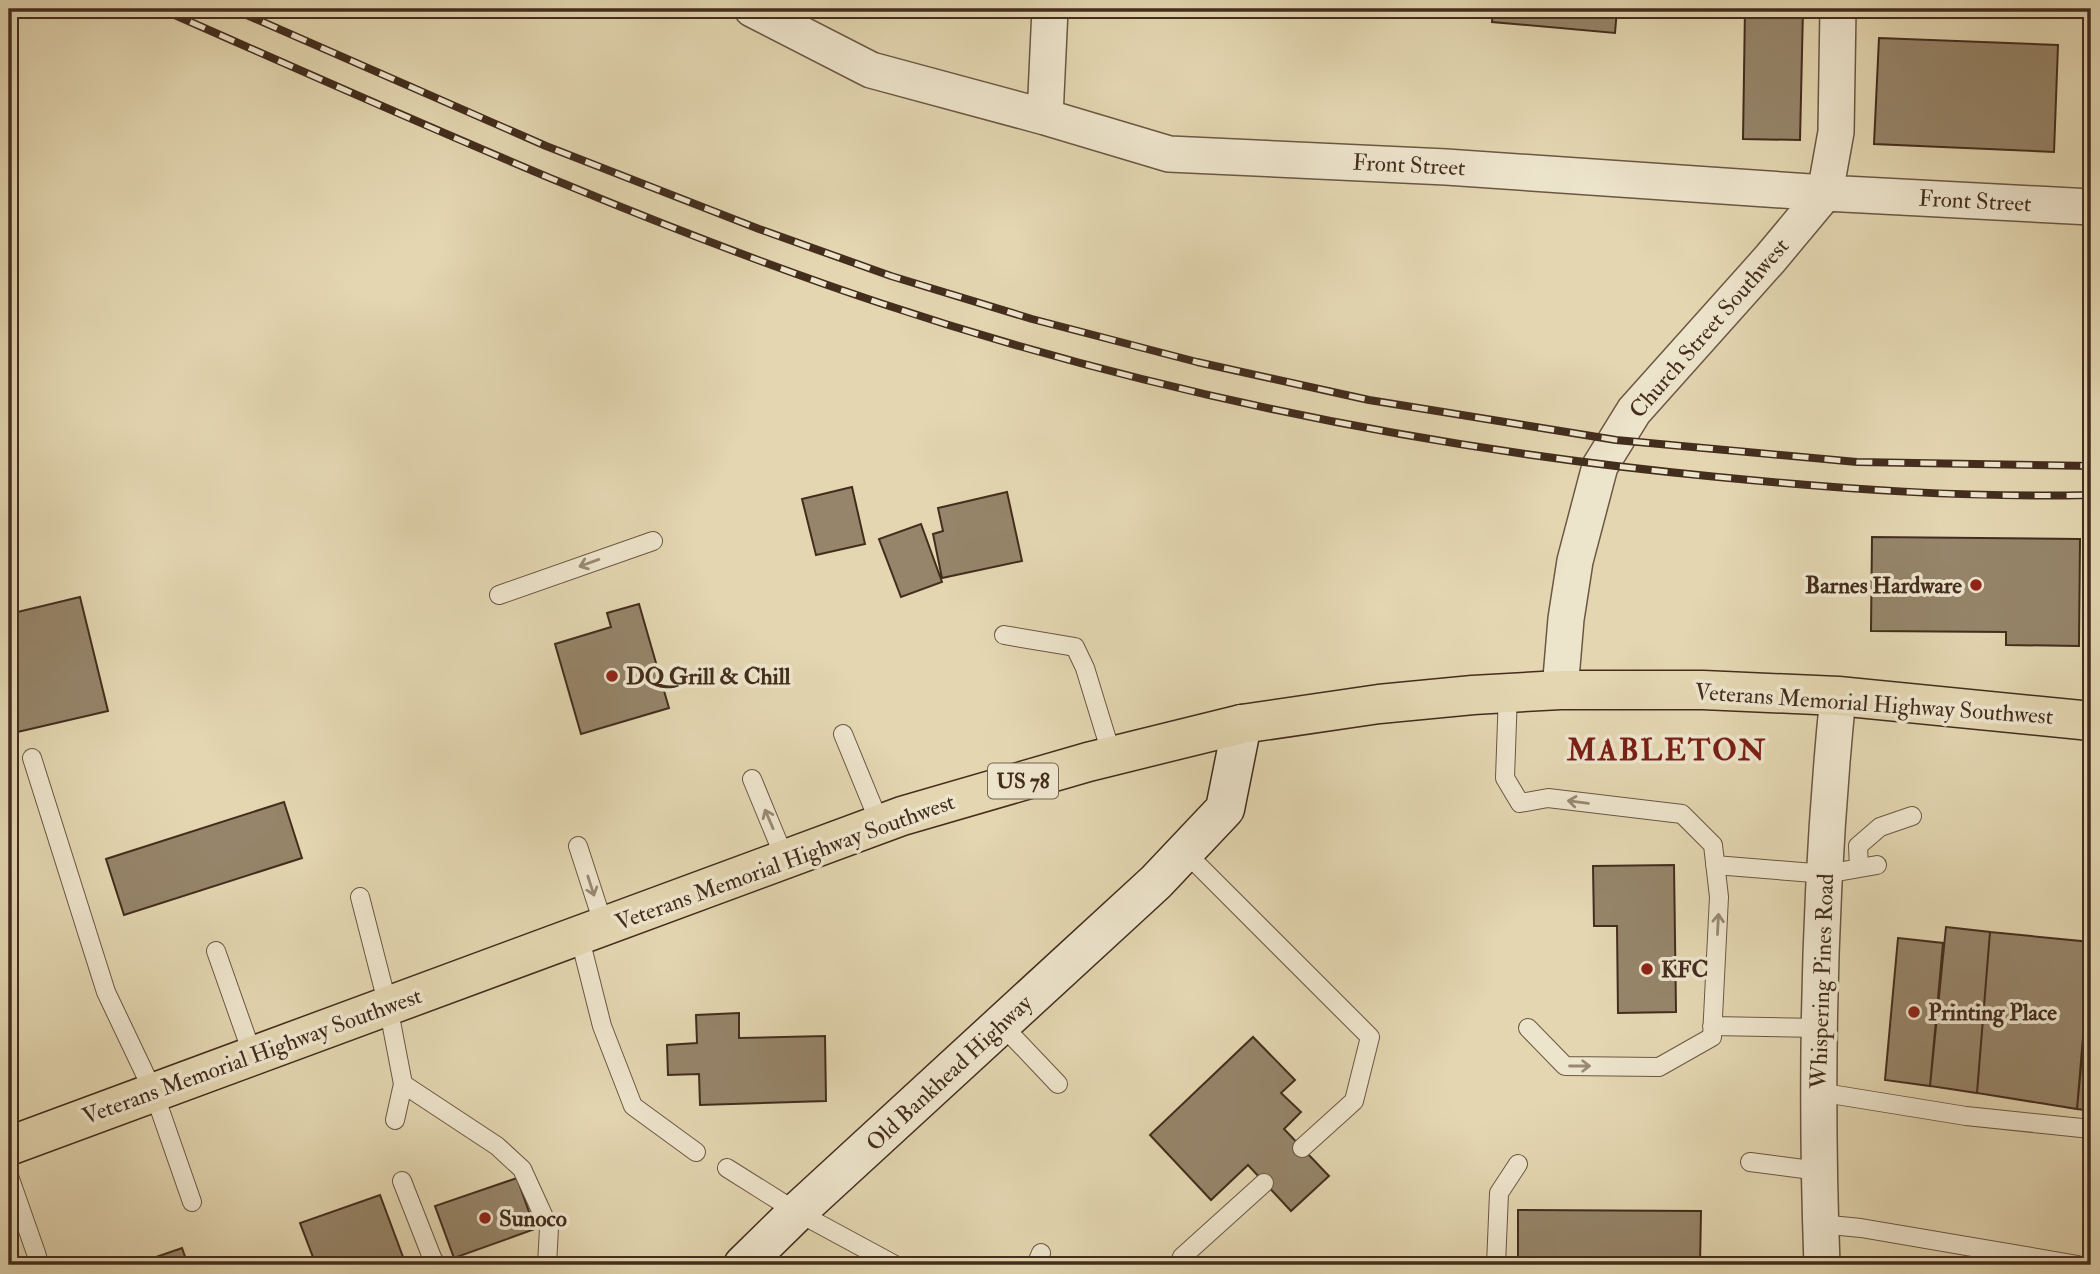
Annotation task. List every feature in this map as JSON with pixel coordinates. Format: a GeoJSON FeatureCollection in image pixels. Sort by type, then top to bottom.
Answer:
{"type":"FeatureCollection","features":[{"type":"Feature","properties":{"kind":"main road","name":"Veterans Memorial Highway Southwest"},"geometry":{"type":"LineString","coordinates":[[9,1146],[880,824],[1112,756],[1242,724],[1380,704],[1508,693],[1703,690],[1838,696],[2091,721]]}},
{"type":"Feature","properties":{"kind":"street","name":"Front Street"},"geometry":{"type":"LineString","coordinates":[[752,9],[871,70],[1169,154],[1446,167],[1825,193],[2091,207]]}},
{"type":"Feature","properties":{"kind":"street"},"geometry":{"type":"LineString","coordinates":[[1045,117],[1050,9]]}},
{"type":"Feature","properties":{"kind":"street","name":"Church Street Southwest"},"geometry":{"type":"LineString","coordinates":[[1560,691],[1566,619],[1575,561],[1600,466],[1634,411],[1770,259],[1825,193],[1836,132],[1838,9]]}},
{"type":"Feature","properties":{"kind":"street","name":"Whispering Pines Road"},"geometry":{"type":"LineString","coordinates":[[1822,1265],[1819,1028],[1830,778],[1838,696]]}},
{"type":"Feature","properties":{"kind":"street","name":"Old Bankhead Highway"},"geometry":{"type":"LineString","coordinates":[[743,1265],[797,1212],[1156,882],[1185,852],[1225,808],[1242,724]]}},
{"type":"Feature","properties":{"kind":"lane"},"geometry":{"type":"LineString","coordinates":[[499,595],[653,541]]}},
{"type":"Feature","properties":{"kind":"lane"},"geometry":{"type":"LineString","coordinates":[[1004,635],[1075,648],[1085,668],[1112,756]]}},
{"type":"Feature","properties":{"kind":"lane"},"geometry":{"type":"LineString","coordinates":[[1508,693],[1505,778],[1520,803],[1548,798],[1682,814],[1713,845],[1719,897],[1712,1037],[1659,1067],[1565,1066],[1528,1028]]}},
{"type":"Feature","properties":{"kind":"lane"},"geometry":{"type":"LineString","coordinates":[[843,734],[880,824]]}},
{"type":"Feature","properties":{"kind":"lane"},"geometry":{"type":"LineString","coordinates":[[32,758],[106,992],[154,1093],[192,1202]]}},
{"type":"Feature","properties":{"kind":"lane"},"geometry":{"type":"LineString","coordinates":[[752,779],[785,859]]}},
{"type":"Feature","properties":{"kind":"lane"},"geometry":{"type":"LineString","coordinates":[[1715,865],[1826,874],[1868,866],[1858,846],[1880,827],[1912,816]]}},
{"type":"Feature","properties":{"kind":"lane"},"geometry":{"type":"LineString","coordinates":[[578,846],[592,930],[602,1026],[633,1106],[696,1152]]}},
{"type":"Feature","properties":{"kind":"lane"},"geometry":{"type":"LineString","coordinates":[[1185,852],[1370,1037],[1354,1101],[1302,1148]]}},
{"type":"Feature","properties":{"kind":"lane"},"geometry":{"type":"LineString","coordinates":[[360,897],[388,1006],[403,1084],[395,1120]]}},
{"type":"Feature","properties":{"kind":"lane"},"geometry":{"type":"LineString","coordinates":[[216,951],[253,1056]]}},
{"type":"Feature","properties":{"kind":"lane"},"geometry":{"type":"LineString","coordinates":[[1001,1024],[1058,1084]]}},
{"type":"Feature","properties":{"kind":"lane"},"geometry":{"type":"LineString","coordinates":[[1712,1026],[1819,1028]]}},
{"type":"Feature","properties":{"kind":"lane"},"geometry":{"type":"LineString","coordinates":[[403,1084],[497,1146],[522,1169],[549,1228],[547,1265]]}},
{"type":"Feature","properties":{"kind":"lane"},"geometry":{"type":"LineString","coordinates":[[1818,1091],[1966,1116],[2091,1129]]}},
{"type":"Feature","properties":{"kind":"lane"},"geometry":{"type":"LineString","coordinates":[[1750,1162],[1819,1171]]}},
{"type":"Feature","properties":{"kind":"lane"},"geometry":{"type":"LineString","coordinates":[[1496,1265],[1499,1193],[1518,1164]]}},
{"type":"Feature","properties":{"kind":"lane"},"geometry":{"type":"LineString","coordinates":[[727,1168],[797,1212],[895,1265]]}},
{"type":"Feature","properties":{"kind":"lane"},"geometry":{"type":"LineString","coordinates":[[9,1176],[37,1256]]}},
{"type":"Feature","properties":{"kind":"lane"},"geometry":{"type":"LineString","coordinates":[[402,1181],[433,1260],[438,1265]]}},
{"type":"Feature","properties":{"kind":"lane"},"geometry":{"type":"LineString","coordinates":[[1180,1265],[1182,1257],[1264,1183]]}},
{"type":"Feature","properties":{"kind":"lane"},"geometry":{"type":"LineString","coordinates":[[1820,1224],[1861,1228],[2078,1265]]}},
{"type":"Feature","properties":{"kind":"building"},"geometry":{"type":"Polygon","coordinates":[[[1493,9],[1617,9],[1615,33],[1492,22],[1493,9]]]}},
{"type":"Feature","properties":{"kind":"building"},"geometry":{"type":"Polygon","coordinates":[[[1745,9],[1803,9],[1800,140],[1743,139],[1745,9]]]}},
{"type":"Feature","properties":{"kind":"building"},"geometry":{"type":"Polygon","coordinates":[[[1879,38],[2058,45],[2054,152],[1874,144],[1879,38]]]}},
{"type":"Feature","properties":{"kind":"building"},"geometry":{"type":"Polygon","coordinates":[[[852,487],[865,544],[816,555],[802,499],[852,487]]]}},
{"type":"Feature","properties":{"kind":"building"},"geometry":{"type":"Polygon","coordinates":[[[1007,492],[1022,561],[942,578],[933,534],[943,531],[938,508],[1007,492]]]}},
{"type":"Feature","properties":{"kind":"building"},"geometry":{"type":"Polygon","coordinates":[[[921,524],[942,582],[901,597],[879,539],[921,524]]]}},
{"type":"Feature","properties":{"kind":"building","name":"Barnes Hardware"},"geometry":{"type":"Polygon","coordinates":[[[1872,537],[2080,539],[2079,646],[2006,645],[2006,632],[1871,631],[1872,537]]]}},
{"type":"Feature","properties":{"kind":"building"},"geometry":{"type":"Polygon","coordinates":[[[80,597],[108,711],[9,734],[9,614],[80,597]]]}},
{"type":"Feature","properties":{"kind":"building","name":"DQ Grill & Chill"},"geometry":{"type":"Polygon","coordinates":[[[639,604],[669,708],[581,734],[555,644],[611,627],[607,613],[639,604]]]}},
{"type":"Feature","properties":{"kind":"building"},"geometry":{"type":"Polygon","coordinates":[[[284,802],[302,858],[124,915],[106,859],[284,802]]]}},
{"type":"Feature","properties":{"kind":"building","name":"KFC"},"geometry":{"type":"Polygon","coordinates":[[[1674,865],[1676,1012],[1618,1013],[1617,926],[1594,926],[1593,866],[1674,865]]]}},
{"type":"Feature","properties":{"kind":"building"},"geometry":{"type":"Polygon","coordinates":[[[1946,927],[1990,932],[1977,1093],[1930,1086],[1946,927]]]}},
{"type":"Feature","properties":{"kind":"building"},"geometry":{"type":"Polygon","coordinates":[[[1990,932],[2091,942],[2077,1109],[1977,1093],[1990,932]]]}},
{"type":"Feature","properties":{"kind":"building","name":"Printing Place"},"geometry":{"type":"Polygon","coordinates":[[[1898,938],[1943,943],[1930,1086],[1885,1080],[1898,938]]]}},
{"type":"Feature","properties":{"kind":"building"},"geometry":{"type":"Polygon","coordinates":[[[2091,960],[2091,1111],[2077,1109],[2091,960]]]}},
{"type":"Feature","properties":{"kind":"building"},"geometry":{"type":"Polygon","coordinates":[[[739,1013],[739,1038],[825,1036],[826,1101],[700,1105],[699,1074],[668,1075],[667,1045],[697,1043],[696,1015],[739,1013]]]}},
{"type":"Feature","properties":{"kind":"building"},"geometry":{"type":"Polygon","coordinates":[[[1253,1037],[1295,1080],[1281,1093],[1301,1112],[1284,1129],[1329,1176],[1291,1211],[1248,1165],[1211,1200],[1150,1135],[1253,1037]]]}},
{"type":"Feature","properties":{"kind":"building","name":"Sunoco"},"geometry":{"type":"Polygon","coordinates":[[[517,1178],[535,1229],[454,1258],[435,1206],[517,1178]]]}},
{"type":"Feature","properties":{"kind":"building"},"geometry":{"type":"Polygon","coordinates":[[[380,1195],[406,1265],[316,1265],[300,1223],[380,1195]]]}},
{"type":"Feature","properties":{"kind":"building"},"geometry":{"type":"Polygon","coordinates":[[[1518,1210],[1701,1211],[1700,1265],[1518,1265],[1518,1210]]]}},
{"type":"Feature","properties":{"kind":"building"},"geometry":{"type":"Polygon","coordinates":[[[182,1248],[188,1265],[133,1265],[182,1248]]]}},
{"type":"Feature","properties":{"kind":"railway"},"geometry":{"type":"LineString","coordinates":[[161,9],[517,164],[697,237],[880,303],[1085,364],[1294,414],[1505,451],[1612,465],[1858,489],[1951,494],[2091,495]]}},
{"type":"Feature","properties":{"kind":"railway"},"geometry":{"type":"LineString","coordinates":[[233,9],[546,146],[759,229],[891,276],[1032,319],[1197,362],[1369,400],[1616,440],[1857,462],[2091,466]]}},
{"type":"Feature","properties":{"kind":"place","name":"Barnes Hardware"},"geometry":{"type":"Point","coordinates":[1976,585]}},
{"type":"Feature","properties":{"kind":"place","name":"DQ Grill & Chill"},"geometry":{"type":"Point","coordinates":[612,676]}},
{"type":"Feature","properties":{"kind":"place","name":"KFC"},"geometry":{"type":"Point","coordinates":[1647,969]}},
{"type":"Feature","properties":{"kind":"place","name":"Printing Place"},"geometry":{"type":"Point","coordinates":[1914,1012]}},
{"type":"Feature","properties":{"kind":"place","name":"Sunoco"},"geometry":{"type":"Point","coordinates":[485,1218]}},
{"type":"Feature","properties":{"kind":"district","name":"MABLETON"},"geometry":{"type":"Point","coordinates":[1667,750]}}]}
